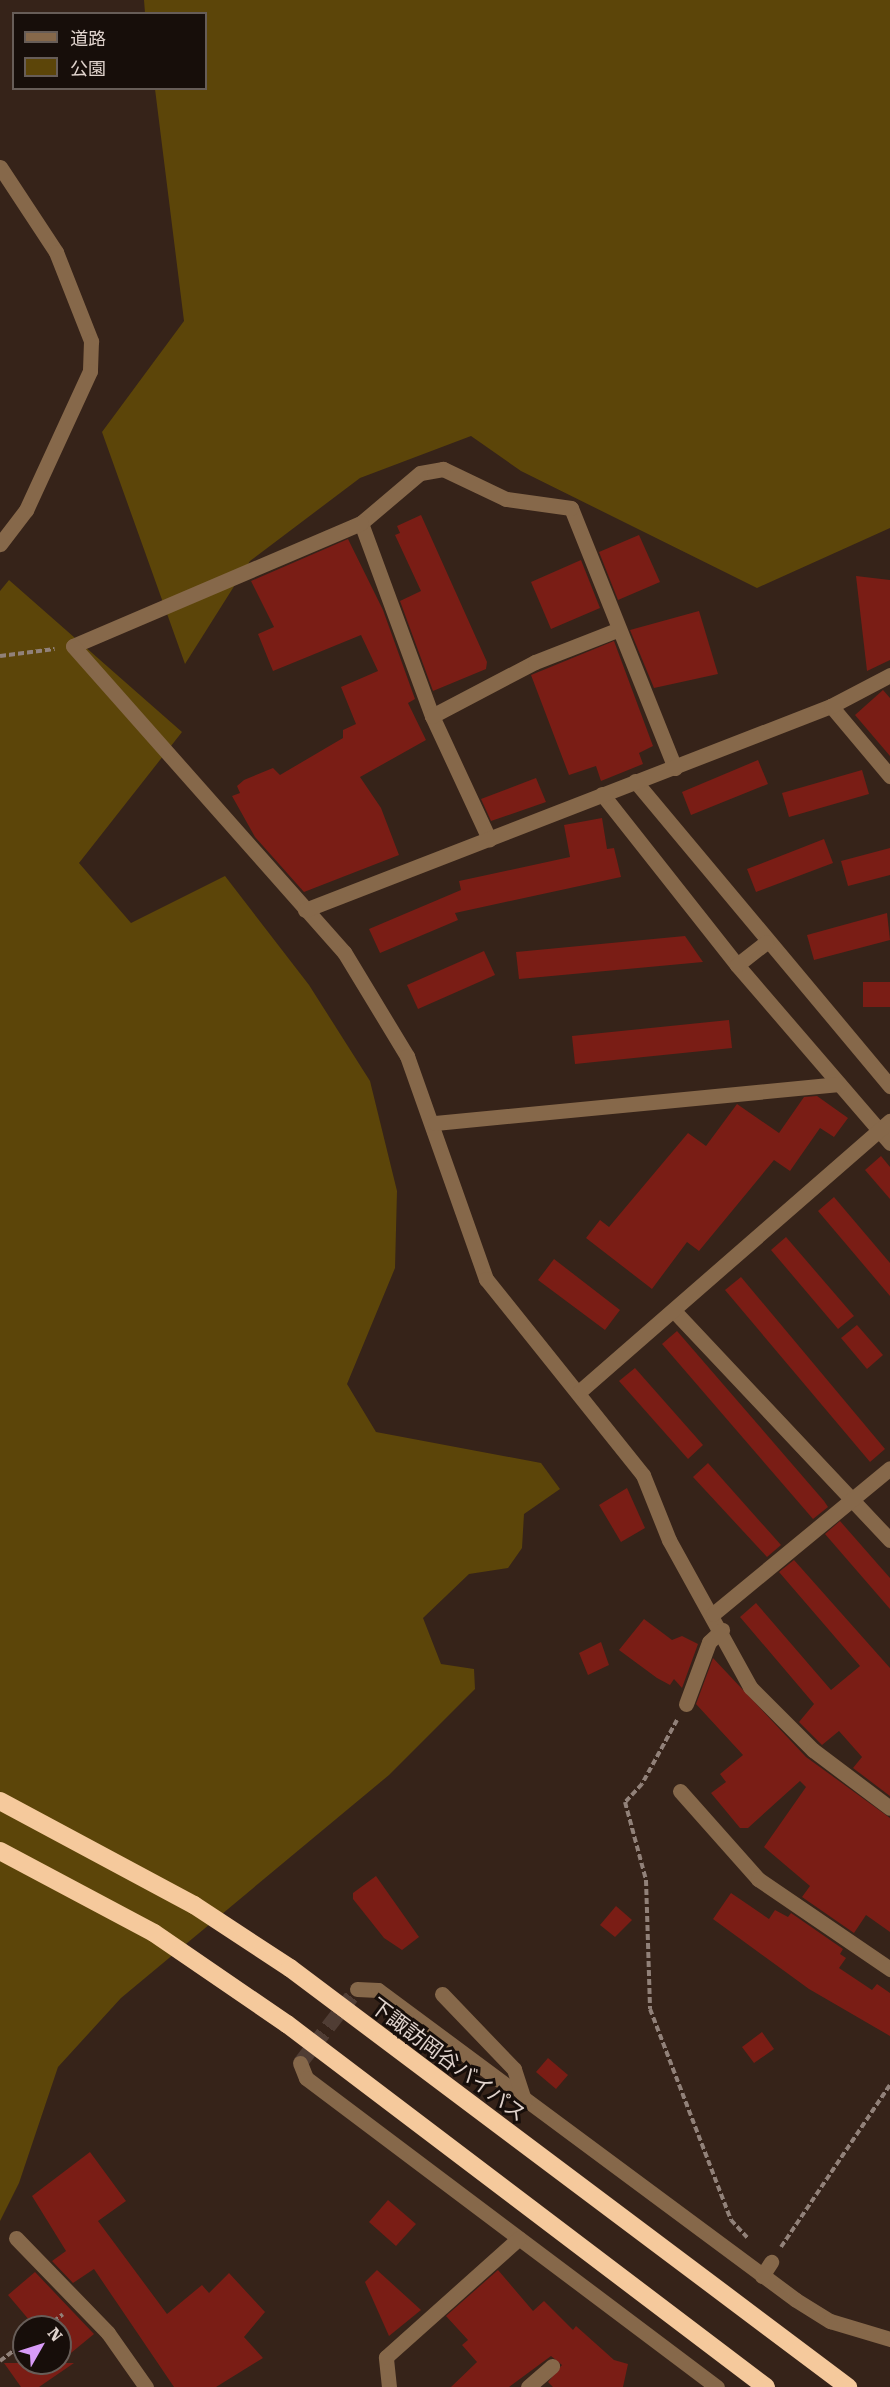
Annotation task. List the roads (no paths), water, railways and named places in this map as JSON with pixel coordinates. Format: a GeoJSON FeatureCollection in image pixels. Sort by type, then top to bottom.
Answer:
{"type":"FeatureCollection","features":[{"type":"Feature","properties":{"kind":"highway","name":"下諏訪岡谷バイパス"},"geometry":{"type":"LineString","coordinates":[[0,1801],[194,1905],[290,1968],[848,2387]]}},
{"type":"Feature","properties":{"kind":"highway"},"geometry":{"type":"LineString","coordinates":[[0,1851],[154,1933],[287,2024],[766,2387]]}},
{"type":"Feature","properties":{"kind":"street"},"geometry":{"type":"LineString","coordinates":[[0,167],[56,252],[90,341],[90,371],[26,510],[0,544]]}},
{"type":"Feature","properties":{"kind":"street"},"geometry":{"type":"LineString","coordinates":[[675,768],[571,508],[506,499],[443,469],[420,473],[361,523],[73,646],[344,952],[382,1009],[435,1124],[453,1194],[486,1279],[580,1391],[643,1474],[669,1540],[722,1630],[750,1687],[813,1750],[890,1808]]}},
{"type":"Feature","properties":{"kind":"street"},"geometry":{"type":"LineString","coordinates":[[361,523],[432,716],[489,839]]}},
{"type":"Feature","properties":{"kind":"street"},"geometry":{"type":"LineString","coordinates":[[432,716],[535,662],[619,629]]}},
{"type":"Feature","properties":{"kind":"street"},"geometry":{"type":"LineString","coordinates":[[305,910],[831,706],[890,675]]}},
{"type":"Feature","properties":{"kind":"street"},"geometry":{"type":"LineString","coordinates":[[831,706],[890,776]]}},
{"type":"Feature","properties":{"kind":"street"},"geometry":{"type":"LineString","coordinates":[[635,781],[766,942],[890,1086]]}},
{"type":"Feature","properties":{"kind":"street"},"geometry":{"type":"LineString","coordinates":[[580,1391],[887,1132],[839,1084],[737,965],[602,794]]}},
{"type":"Feature","properties":{"kind":"street"},"geometry":{"type":"LineString","coordinates":[[737,965],[766,942]]}},
{"type":"Feature","properties":{"kind":"street"},"geometry":{"type":"LineString","coordinates":[[435,1124],[839,1084]]}},
{"type":"Feature","properties":{"kind":"street"},"geometry":{"type":"LineString","coordinates":[[675,1313],[854,1499],[890,1540]]}},
{"type":"Feature","properties":{"kind":"street"},"geometry":{"type":"LineString","coordinates":[[713,1614],[890,1468]]}},
{"type":"Feature","properties":{"kind":"street"},"geometry":{"type":"LineString","coordinates":[[686,1704],[709,1642],[722,1630]]}},
{"type":"Feature","properties":{"kind":"street"},"geometry":{"type":"LineString","coordinates":[[680,1791],[758,1879],[890,1969]]}},
{"type":"Feature","properties":{"kind":"street"},"geometry":{"type":"LineString","coordinates":[[357,1989],[378,1990],[762,2276],[830,2321],[890,2339]]}},
{"type":"Feature","properties":{"kind":"street"},"geometry":{"type":"LineString","coordinates":[[442,1994],[514,2069],[524,2100]]}},
{"type":"Feature","properties":{"kind":"street"},"geometry":{"type":"LineString","coordinates":[[300,2063],[306,2078],[716,2387]]}},
{"type":"Feature","properties":{"kind":"street"},"geometry":{"type":"LineString","coordinates":[[16,2238],[108,2333],[146,2387]]}},
{"type":"Feature","properties":{"kind":"street"},"geometry":{"type":"LineString","coordinates":[[389,2387],[386,2357],[519,2238]]}},
{"type":"Feature","properties":{"kind":"street"},"geometry":{"type":"LineString","coordinates":[[762,2276],[771,2262]]}},
{"type":"Feature","properties":{"kind":"street"},"geometry":{"type":"LineString","coordinates":[[528,2387],[552,2366]]}},
{"type":"Feature","properties":{"kind":"tunnel"},"geometry":{"type":"LineString","coordinates":[[300,2063],[357,1989]]}}]}
